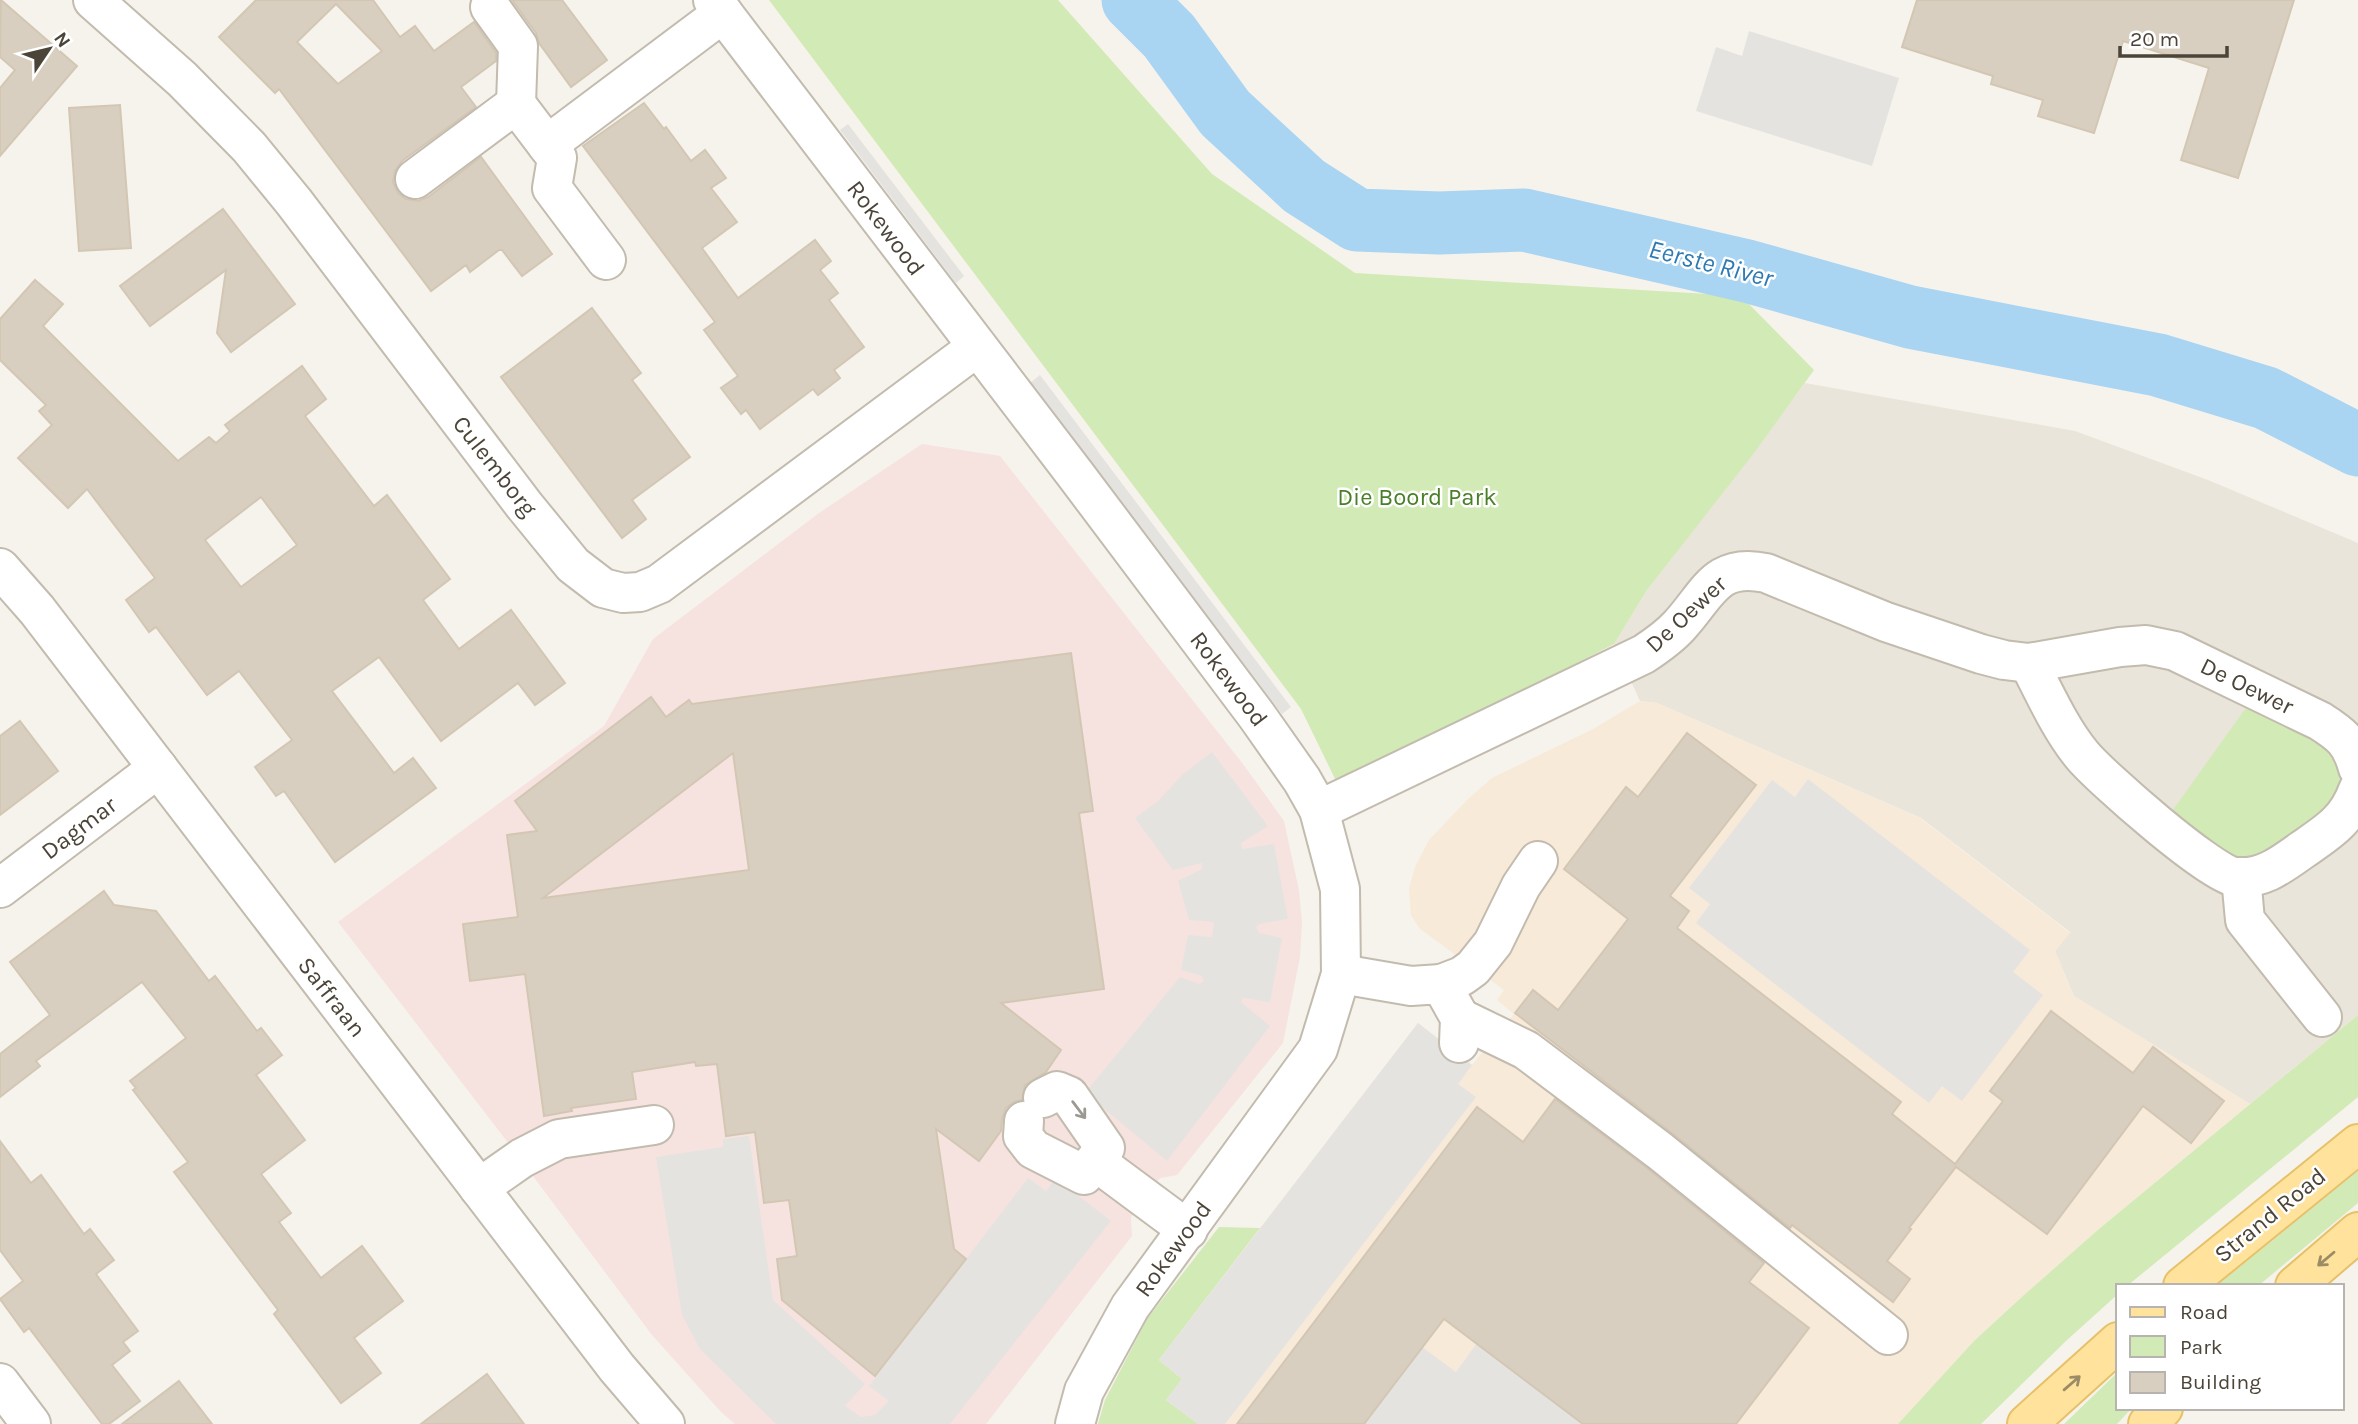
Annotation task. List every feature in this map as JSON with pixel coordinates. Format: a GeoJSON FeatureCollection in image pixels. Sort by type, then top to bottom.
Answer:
{"type":"FeatureCollection","features":[{"type":"Feature","properties":{"kind":"main road","name":"Strand Road"},"geometry":{"type":"LineString","coordinates":[[2185,1284],[2358,1144]]}},
{"type":"Feature","properties":{"kind":"main road"},"geometry":{"type":"LineString","coordinates":[[2297,1284],[2358,1232]]}},
{"type":"Feature","properties":{"kind":"main road"},"geometry":{"type":"LineString","coordinates":[[2027,1424],[2116,1344]]}},
{"type":"Feature","properties":{"kind":"main road"},"geometry":{"type":"LineString","coordinates":[[2148,1424],[2161,1410]]}},
{"type":"Feature","properties":{"kind":"street","name":"Culemborg"},"geometry":{"type":"LineString","coordinates":[[93,0],[183,79],[249,147],[294,202],[540,525],[573,565],[603,588],[623,593],[640,592],[659,584],[976,347]]}},
{"type":"Feature","properties":{"kind":"street"},"geometry":{"type":"LineString","coordinates":[[490,7],[518,46],[516,104],[557,158],[552,188],[606,260]]}},
{"type":"Feature","properties":{"kind":"street","name":"Rokewood"},"geometry":{"type":"LineString","coordinates":[[718,7],[1257,716],[1302,780],[1319,810],[1340,889],[1341,974],[1318,1049],[1130,1307],[1084,1391],[1076,1424]]}},
{"type":"Feature","properties":{"kind":"street"},"geometry":{"type":"LineString","coordinates":[[547,145],[718,7]]}},
{"type":"Feature","properties":{"kind":"street"},"geometry":{"type":"LineString","coordinates":[[415,179],[516,104]]}},
{"type":"Feature","properties":{"kind":"street","name":"Saffraan"},"geometry":{"type":"LineString","coordinates":[[0,568],[37,610],[617,1368],[665,1424]]}},
{"type":"Feature","properties":{"kind":"street","name":"De Oewer"},"geometry":{"type":"LineString","coordinates":[[1319,810],[1644,654],[1678,628],[1715,581],[1731,572],[1750,569],[1886,622],[1981,654],[2029,663],[2120,647],[2146,645],[2175,651],[2340,733],[2354,751],[2358,768]]}},
{"type":"Feature","properties":{"kind":"street"},"geometry":{"type":"LineString","coordinates":[[2029,663],[2064,730],[2082,755],[2101,775],[2215,868],[2232,877],[2250,877],[2274,869],[2337,825],[2352,806],[2358,790]]}},
{"type":"Feature","properties":{"kind":"street","name":"Dagmar"},"geometry":{"type":"LineString","coordinates":[[0,888],[158,768]]}},
{"type":"Feature","properties":{"kind":"street"},"geometry":{"type":"LineString","coordinates":[[1341,974],[1411,986],[1441,984],[1462,976],[1474,968],[1493,943],[1521,886],[1538,860]]}},
{"type":"Feature","properties":{"kind":"street"},"geometry":{"type":"LineString","coordinates":[[2241,877],[2245,920],[2322,1017]]}},
{"type":"Feature","properties":{"kind":"street"},"geometry":{"type":"LineString","coordinates":[[1441,984],[1459,1032],[1526,1050],[1660,1151],[1888,1335]]}},
{"type":"Feature","properties":{"kind":"street"},"geometry":{"type":"LineString","coordinates":[[1095,1161],[1069,1096],[1057,1091],[1034,1110],[1023,1136],[1033,1149],[1095,1161],[1188,1230]]}},
{"type":"Feature","properties":{"kind":"street"},"geometry":{"type":"LineString","coordinates":[[479,1188],[522,1158],[559,1139],[654,1125]]}},
{"type":"Feature","properties":{"kind":"street"},"geometry":{"type":"LineString","coordinates":[[0,1383],[31,1424]]}},
{"type":"Feature","properties":{"kind":"shaded area"},"geometry":{"type":"Polygon","coordinates":[[[1749,31],[1899,78],[1872,166],[1696,111],[1716,47],[1742,56],[1749,31]]]}},
{"type":"Feature","properties":{"kind":"shaded area"},"geometry":{"type":"Polygon","coordinates":[[[848,124],[964,276],[956,283],[840,130],[848,124]]]}},
{"type":"Feature","properties":{"kind":"shaded area"},"geometry":{"type":"Polygon","coordinates":[[[1040,375],[1291,707],[1282,714],[1030,383],[1040,375]]]}},
{"type":"Feature","properties":{"kind":"shaded area"},"geometry":{"type":"Polygon","coordinates":[[[1805,383],[2075,431],[2208,480],[2358,543],[2358,1015],[2250,1104],[2074,996],[2055,951],[2070,932],[1921,818],[1657,703],[1640,701],[1614,644],[1647,590],[1805,383]]]}},
{"type":"Feature","properties":{"kind":"shaded area"},"geometry":{"type":"Polygon","coordinates":[[[922,444],[1000,456],[1243,764],[1284,821],[1299,890],[1302,922],[1300,957],[1283,1043],[1177,1175],[1160,1178],[1131,1217],[1132,1236],[986,1424],[735,1424],[652,1335],[338,922],[604,726],[653,639],[819,513],[922,444]]]}},
{"type":"Feature","properties":{"kind":"shaded area"},"geometry":{"type":"Polygon","coordinates":[[[1640,701],[1657,703],[1920,818],[2070,933],[2055,951],[2074,996],[2250,1104],[2024,1295],[1974,1341],[1898,1424],[1198,1424],[1166,1400],[1260,1228],[1418,1023],[1472,1065],[1514,1014],[1497,1000],[1504,990],[1420,929],[1411,915],[1409,889],[1415,867],[1429,840],[1492,778],[1593,729],[1640,701]]]}},
{"type":"Feature","properties":{"kind":"shaded area"},"geometry":{"type":"Polygon","coordinates":[[[1212,752],[1268,826],[1241,845],[1243,849],[1274,844],[1288,919],[1259,924],[1256,927],[1259,933],[1282,938],[1270,1002],[1243,998],[1241,1002],[1270,1026],[1167,1161],[1085,1093],[1180,977],[1199,984],[1204,981],[1202,976],[1181,970],[1188,935],[1212,937],[1214,922],[1189,920],[1178,881],[1202,869],[1202,863],[1173,870],[1135,818],[1158,801],[1183,774],[1212,752]]]}},
{"type":"Feature","properties":{"kind":"shaded area"},"geometry":{"type":"Polygon","coordinates":[[[1808,779],[2030,950],[2013,972],[2043,995],[1962,1101],[1942,1086],[1929,1103],[1696,923],[1710,904],[1689,888],[1772,780],[1795,797],[1808,779]]]}},
{"type":"Feature","properties":{"kind":"shaded area"},"geometry":{"type":"Polygon","coordinates":[[[1418,1023],[1472,1065],[1458,1084],[1476,1097],[1225,1424],[1198,1424],[1166,1400],[1182,1379],[1159,1360],[1418,1023]]]}},
{"type":"Feature","properties":{"kind":"shaded area"},"geometry":{"type":"Polygon","coordinates":[[[749,1136],[773,1300],[865,1384],[845,1406],[861,1417],[875,1415],[889,1401],[869,1386],[1028,1178],[1046,1191],[1056,1178],[1111,1221],[950,1424],[776,1424],[700,1349],[682,1315],[656,1157],[723,1147],[723,1139],[749,1136]]]}},
{"type":"Feature","properties":{"kind":"shaded area"},"geometry":{"type":"Polygon","coordinates":[[[1477,1343],[1583,1424],[1364,1424],[1422,1347],[1456,1372],[1477,1343]]]}},
{"type":"Feature","properties":{"kind":"green space","name":"Die Boord Park"},"geometry":{"type":"Polygon","coordinates":[[[769,0],[1058,0],[1212,174],[1355,273],[1741,296],[1814,370],[1754,453],[1647,590],[1614,644],[1339,787],[1301,709],[769,0]]]}},
{"type":"Feature","properties":{"kind":"green space"},"geometry":{"type":"Polygon","coordinates":[[[2248,705],[2295,730],[2335,756],[2341,782],[2334,807],[2243,867],[2170,814],[2248,705]]]}},
{"type":"Feature","properties":{"kind":"green space"},"geometry":{"type":"Polygon","coordinates":[[[2358,1015],[2358,1097],[2129,1284],[2116,1284],[2116,1296],[1981,1424],[1898,1424],[1974,1341],[2099,1229],[2358,1015]]]}},
{"type":"Feature","properties":{"kind":"green space"},"geometry":{"type":"Polygon","coordinates":[[[2358,1171],[2358,1203],[2260,1284],[2218,1284],[2358,1171]]]}},
{"type":"Feature","properties":{"kind":"green space"},"geometry":{"type":"Polygon","coordinates":[[[1219,1227],[1260,1228],[1159,1360],[1182,1379],[1166,1400],[1198,1424],[1098,1424],[1105,1400],[1147,1319],[1219,1227]]]}},
{"type":"Feature","properties":{"kind":"green space"},"geometry":{"type":"Polygon","coordinates":[[[2116,1374],[2116,1410],[2130,1410],[2117,1424],[2064,1424],[2116,1374]]]}},
{"type":"Feature","properties":{"kind":"building"},"geometry":{"type":"Polygon","coordinates":[[[1,0],[77,66],[0,156],[0,88],[15,70],[0,57],[1,0]]]}},
{"type":"Feature","properties":{"kind":"building"},"geometry":{"type":"Polygon","coordinates":[[[256,0],[373,0],[400,37],[415,26],[434,51],[474,22],[496,53],[496,61],[461,87],[476,107],[402,161],[395,171],[393,182],[398,193],[406,199],[418,201],[428,197],[481,157],[552,254],[522,276],[502,250],[499,250],[470,272],[466,265],[431,291],[279,89],[275,93],[219,37],[256,0]],[[336,4],[297,42],[338,84],[382,51],[336,4]]]}},
{"type":"Feature","properties":{"kind":"building"},"geometry":{"type":"Polygon","coordinates":[[[512,0],[562,0],[607,60],[571,87],[512,0]]]}},
{"type":"Feature","properties":{"kind":"building"},"geometry":{"type":"Polygon","coordinates":[[[1917,0],[2294,0],[2238,178],[2181,160],[2209,68],[2123,41],[2094,133],[2038,116],[2043,100],[1991,84],[1993,76],[1902,47],[1917,0]]]}},
{"type":"Feature","properties":{"kind":"building"},"geometry":{"type":"Polygon","coordinates":[[[644,103],[691,161],[705,150],[726,178],[711,188],[737,222],[702,248],[738,298],[815,240],[831,261],[820,270],[838,293],[829,300],[864,347],[834,370],[840,378],[818,395],[813,389],[760,429],[746,410],[741,414],[721,388],[738,376],[704,330],[715,322],[583,146],[644,103]]]}},
{"type":"Feature","properties":{"kind":"building"},"geometry":{"type":"Polygon","coordinates":[[[120,105],[131,248],[79,251],[69,108],[120,105]]]}},
{"type":"Feature","properties":{"kind":"building"},"geometry":{"type":"Polygon","coordinates":[[[223,209],[295,304],[231,352],[217,333],[226,270],[150,326],[120,286],[223,209]]]}},
{"type":"Feature","properties":{"kind":"building"},"geometry":{"type":"Polygon","coordinates":[[[35,280],[63,304],[43,326],[178,461],[209,437],[216,443],[230,431],[225,425],[302,366],[326,399],[305,416],[374,506],[387,495],[450,579],[423,600],[459,649],[511,610],[565,683],[535,705],[518,683],[441,741],[379,657],[332,691],[394,773],[413,758],[436,788],[335,862],[284,791],[276,796],[255,767],[292,740],[239,671],[207,695],[156,627],[149,632],[126,600],[155,578],[87,489],[68,508],[18,458],[52,425],[39,411],[46,405],[0,360],[0,319],[35,280]],[[261,497],[205,540],[241,587],[297,545],[261,497]]]}},
{"type":"Feature","properties":{"kind":"building"},"geometry":{"type":"Polygon","coordinates":[[[592,308],[641,373],[632,380],[690,457],[632,500],[646,519],[622,538],[501,377],[592,308]]]}},
{"type":"Feature","properties":{"kind":"building"},"geometry":{"type":"Polygon","coordinates":[[[1071,653],[1093,811],[1079,813],[1104,989],[1001,1003],[1061,1050],[1046,1072],[1025,1085],[1022,1100],[1006,1108],[1001,1131],[979,1161],[936,1129],[954,1249],[966,1259],[875,1376],[782,1300],[777,1259],[797,1256],[789,1200],[764,1203],[755,1132],[726,1136],[717,1064],[696,1066],[695,1062],[632,1072],[636,1099],[571,1108],[572,1111],[544,1116],[525,974],[470,981],[463,924],[518,917],[507,835],[537,831],[515,801],[651,697],[666,717],[689,700],[692,704],[1071,653]],[[733,753],[543,898],[749,870],[733,753]]]}},
{"type":"Feature","properties":{"kind":"building"},"geometry":{"type":"Polygon","coordinates":[[[20,721],[58,771],[0,815],[0,736],[20,721]]]}},
{"type":"Feature","properties":{"kind":"building"},"geometry":{"type":"Polygon","coordinates":[[[1687,733],[1756,785],[1670,896],[1689,911],[1677,928],[1901,1102],[1892,1114],[1955,1164],[2003,1101],[1990,1091],[2051,1011],[2133,1073],[2153,1047],[2224,1101],[2191,1143],[2143,1106],[2047,1234],[1956,1167],[1887,1261],[1910,1279],[1893,1302],[1792,1225],[1790,1228],[1515,1013],[1533,990],[1558,1010],[1628,919],[1564,869],[1626,787],[1638,797],[1687,733]]]}},
{"type":"Feature","properties":{"kind":"building"},"geometry":{"type":"Polygon","coordinates":[[[104,891],[114,905],[156,911],[209,981],[215,976],[257,1031],[261,1028],[282,1055],[256,1075],[305,1140],[261,1174],[291,1213],[279,1222],[321,1278],[362,1246],[403,1301],[354,1338],[381,1373],[341,1403],[274,1314],[278,1310],[174,1172],[188,1162],[133,1090],[136,1088],[130,1081],[186,1038],[142,982],[36,1061],[40,1066],[0,1097],[0,1054],[50,1015],[10,962],[104,891]]]}},
{"type":"Feature","properties":{"kind":"building"},"geometry":{"type":"Polygon","coordinates":[[[1555,1099],[1647,1168],[1764,1263],[1749,1282],[1809,1328],[1736,1424],[1583,1424],[1444,1319],[1364,1424],[1237,1424],[1477,1107],[1523,1142],[1555,1099]]]}},
{"type":"Feature","properties":{"kind":"building"},"geometry":{"type":"Polygon","coordinates":[[[0,1141],[31,1183],[41,1175],[84,1234],[90,1229],[114,1260],[96,1274],[138,1331],[123,1342],[130,1351],[112,1365],[140,1401],[109,1424],[102,1424],[29,1328],[24,1332],[0,1299],[23,1281],[0,1250],[0,1141]]]}},
{"type":"Feature","properties":{"kind":"building"},"geometry":{"type":"Polygon","coordinates":[[[487,1374],[524,1424],[421,1424],[462,1393],[487,1374]]]}},
{"type":"Feature","properties":{"kind":"building"},"geometry":{"type":"Polygon","coordinates":[[[179,1381],[212,1424],[122,1424],[179,1381]]]}},
{"type":"Feature","properties":{"kind":"waterway","name":"Eerste River"},"geometry":{"type":"LineString","coordinates":[[1133,0],[1169,36],[1225,113],[1304,186],[1357,220],[1439,223],[1524,220],[1747,271],[1910,317],[2158,365],[2266,398],[2358,445]]}}]}
